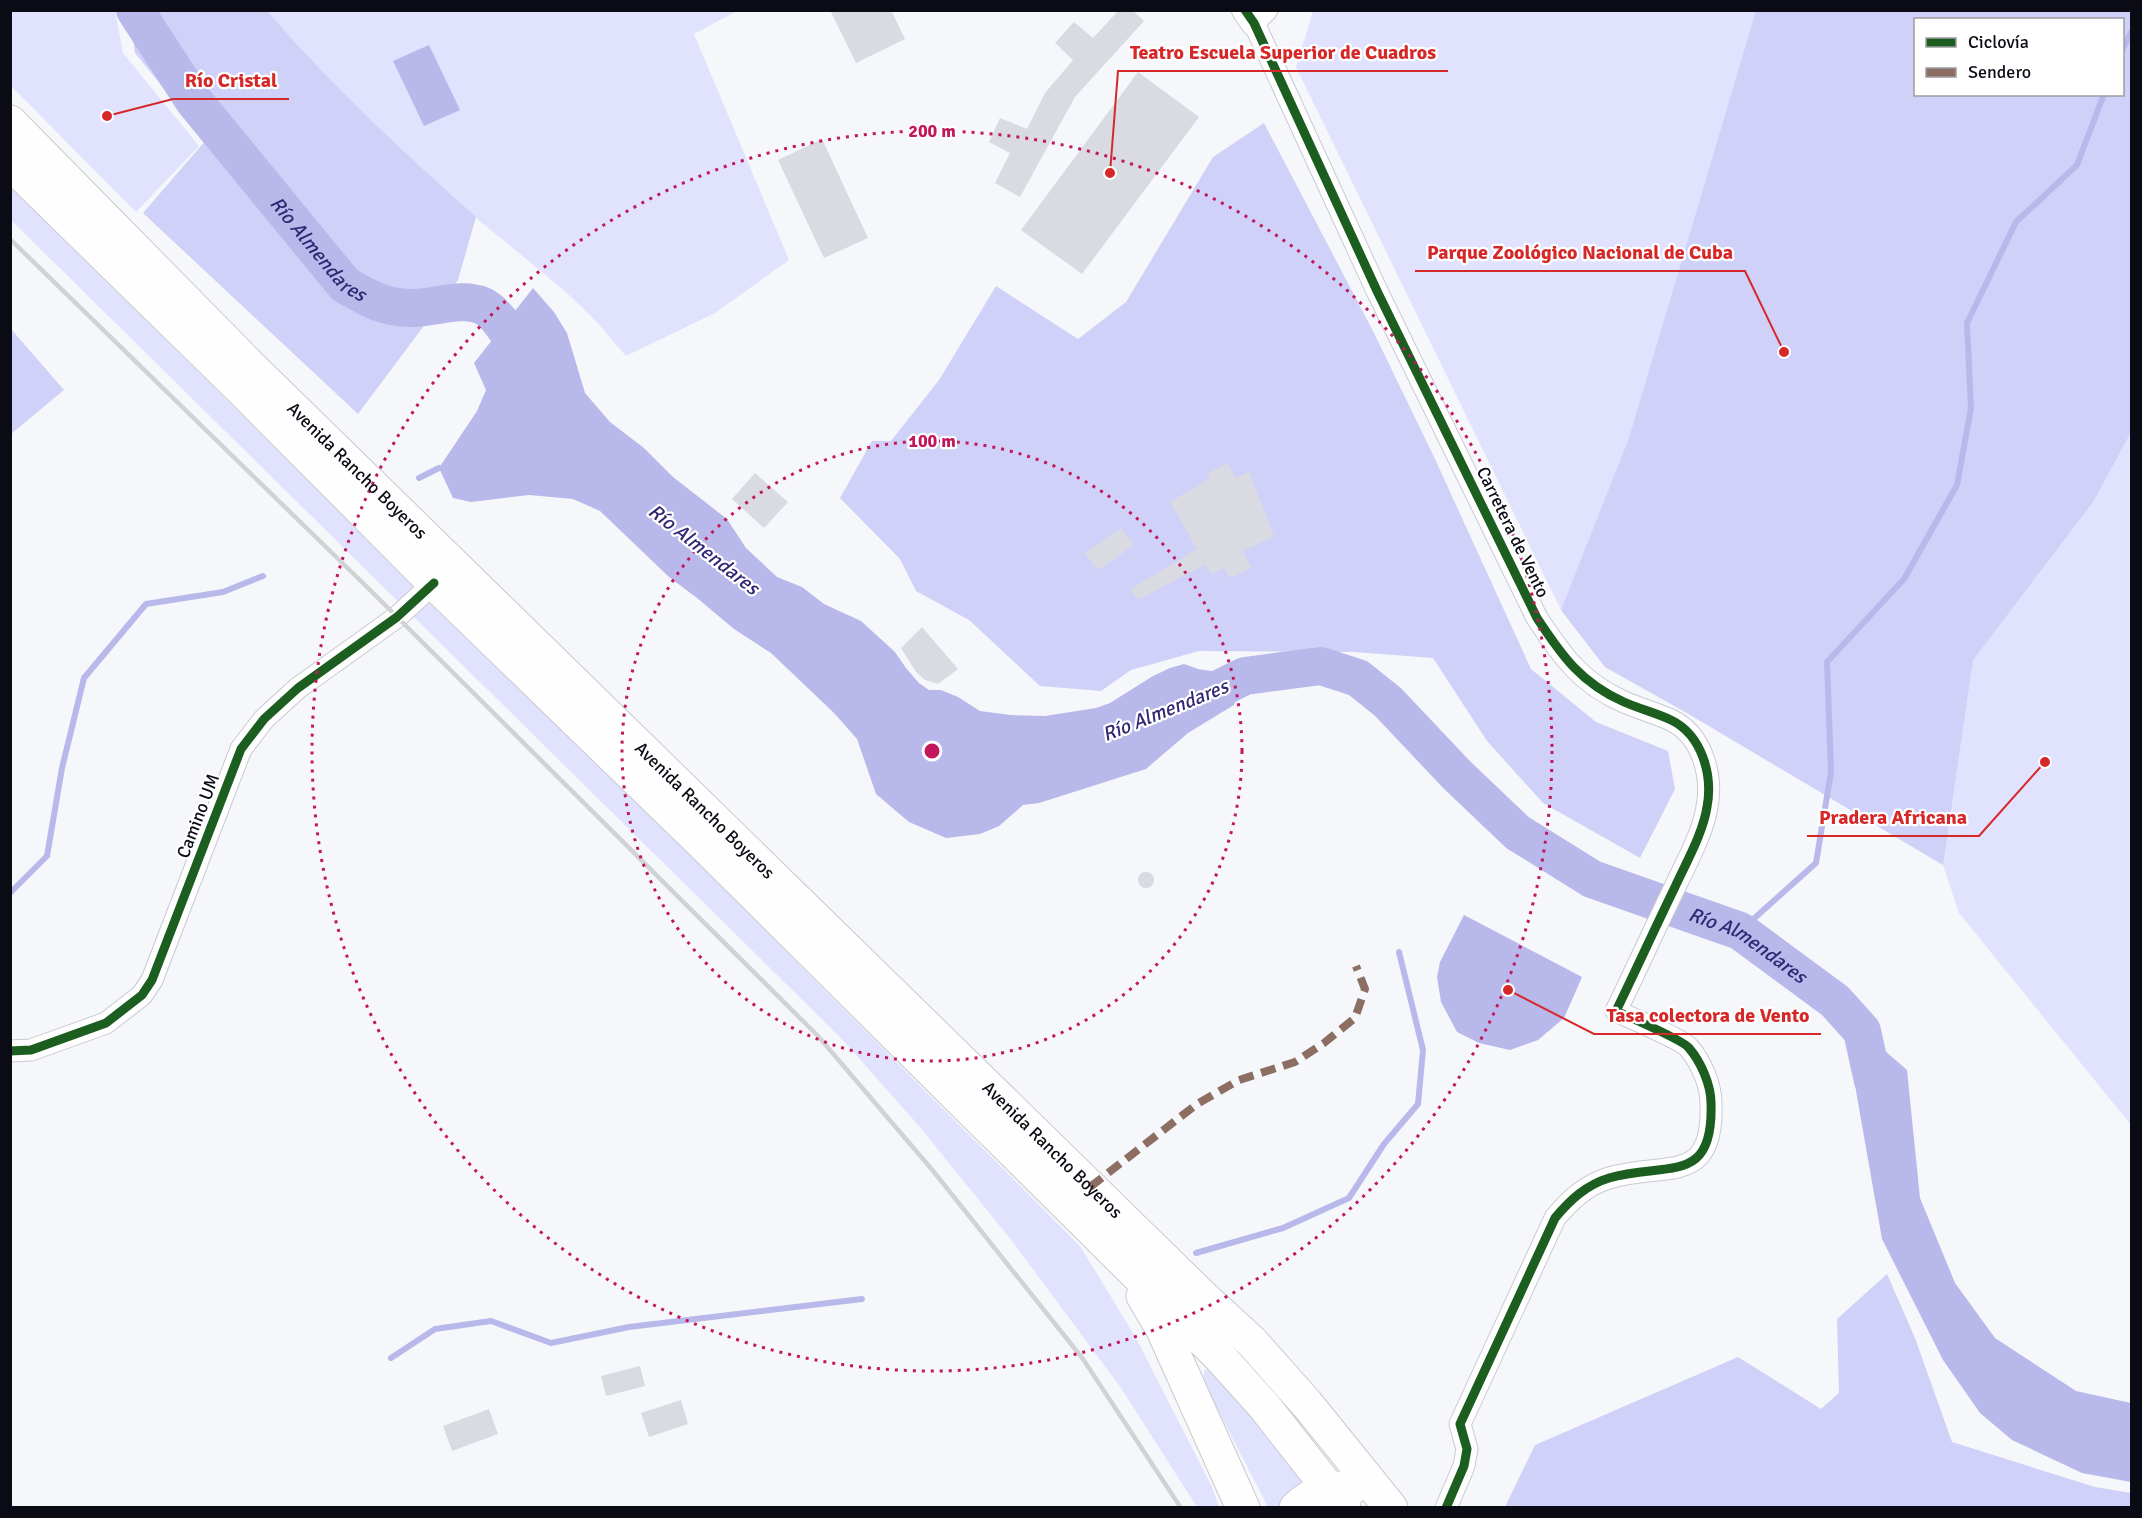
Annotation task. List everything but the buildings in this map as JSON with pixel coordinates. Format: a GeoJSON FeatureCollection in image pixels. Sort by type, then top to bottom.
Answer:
{"type":"FeatureCollection","features":[{"type":"Feature","properties":{"kind":"highway","name":"Avenida Rancho Boyeros"},"geometry":{"type":"LineString","coordinates":[[10,122],[249,365],[1197,1291],[1252,1342],[1307,1404],[1389,1508]]}},
{"type":"Feature","properties":{"kind":"highway","name":"Avenida Rancho Boyeros"},"geometry":{"type":"LineString","coordinates":[[10,163],[242,390],[434,583],[703,844],[1227,1364],[1264,1406],[1337,1498]]}},
{"type":"Feature","properties":{"kind":"highway"},"geometry":{"type":"LineString","coordinates":[[1099,1237],[1132,1279],[1164,1330],[1243,1508]]}},
{"type":"Feature","properties":{"kind":"highway"},"geometry":{"type":"LineString","coordinates":[[1296,1508],[1316,1493],[1337,1498],[1342,1487],[1355,1490],[1389,1508]]}},
{"type":"Feature","properties":{"kind":"street","name":"Carretera de Vento"},"geometry":{"type":"LineString","coordinates":[[1255,15],[1377,291],[1537,618],[1561,656],[1590,683],[1623,701],[1673,721],[1692,736],[1700,749],[1708,773],[1707,807],[1694,848],[1617,1011],[1688,1047],[1703,1071],[1711,1097],[1712,1124],[1708,1143],[1696,1160],[1677,1168],[1617,1176],[1585,1188],[1555,1218],[1460,1424],[1467,1449],[1464,1466],[1446,1508]]}},
{"type":"Feature","properties":{"kind":"street","name":"Camino UM"},"geometry":{"type":"LineString","coordinates":[[10,1051],[31,1050],[106,1023],[142,995],[152,980],[241,748],[264,719],[298,688],[397,617],[434,583]]}},
{"type":"Feature","properties":{"kind":"shaded area"},"geometry":{"type":"Polygon","coordinates":[[[10,11],[115,11],[123,53],[199,146],[136,212],[11,86],[10,11]]]}},
{"type":"Feature","properties":{"kind":"shaded area"},"geometry":{"type":"Polygon","coordinates":[[[129,11],[267,11],[368,117],[476,217],[458,280],[358,414],[143,213],[206,140],[135,53],[129,11]]]}},
{"type":"Feature","properties":{"kind":"shaded area"},"geometry":{"type":"Polygon","coordinates":[[[266,11],[737,11],[694,34],[789,260],[715,313],[626,356],[577,302],[448,194],[393,144],[315,66],[266,11]]]}},
{"type":"Feature","properties":{"kind":"shaded area"},"geometry":{"type":"Polygon","coordinates":[[[1313,11],[2131,11],[2131,1125],[1959,913],[1943,865],[1605,667],[1561,610],[1296,67],[1313,11]]]}},
{"type":"Feature","properties":{"kind":"shaded area"},"geometry":{"type":"Polygon","coordinates":[[[1756,11],[2131,11],[2131,432],[2093,502],[1973,660],[1943,865],[1605,667],[1561,610],[1629,438],[1756,11]]]}},
{"type":"Feature","properties":{"kind":"shaded area"},"geometry":{"type":"Polygon","coordinates":[[[1264,123],[1373,331],[1435,459],[1531,669],[1596,722],[1668,751],[1675,789],[1640,858],[1543,803],[1487,741],[1433,658],[1354,652],[1199,651],[1131,670],[1101,691],[1040,686],[969,620],[916,591],[900,559],[840,498],[872,441],[891,441],[939,380],[996,286],[1078,339],[1126,302],[1213,157],[1264,123]]]}},
{"type":"Feature","properties":{"kind":"shaded area"},"geometry":{"type":"Polygon","coordinates":[[[10,187],[709,874],[1080,1246],[1135,1336],[1212,1487],[1219,1507],[1197,1507],[1121,1388],[1012,1241],[919,1126],[841,1038],[11,220],[10,187]]]}},
{"type":"Feature","properties":{"kind":"shaded area"},"geometry":{"type":"Polygon","coordinates":[[[11,329],[64,390],[10,434],[11,329]]]}},
{"type":"Feature","properties":{"kind":"shaded area"},"geometry":{"type":"Polygon","coordinates":[[[1887,1274],[1915,1338],[1952,1442],[2095,1487],[2131,1493],[2131,1507],[1505,1507],[1535,1445],[1738,1357],[1821,1409],[1839,1393],[1837,1319],[1887,1274]]]}},
{"type":"Feature","properties":{"kind":"shaded area"},"geometry":{"type":"Polygon","coordinates":[[[1211,1367],[1305,1481],[1280,1507],[1268,1507],[1204,1383],[1204,1371],[1211,1367]]]}},
{"type":"Feature","properties":{"kind":"water"},"geometry":{"type":"Polygon","coordinates":[[[429,45],[460,110],[424,126],[393,61],[429,45]]]}},
{"type":"Feature","properties":{"kind":"water"},"geometry":{"type":"Polygon","coordinates":[[[533,288],[554,312],[567,333],[585,393],[610,422],[644,448],[673,477],[727,519],[746,548],[777,577],[802,587],[824,604],[861,621],[895,652],[919,683],[929,690],[941,690],[958,697],[980,711],[1045,716],[1096,708],[1110,703],[1153,676],[1184,664],[1198,669],[1245,676],[1234,705],[1188,733],[1146,769],[1039,803],[1023,805],[999,826],[980,834],[946,838],[909,822],[876,794],[857,739],[834,713],[771,653],[734,629],[669,577],[600,511],[573,499],[529,495],[471,502],[453,498],[439,468],[477,411],[486,390],[474,363],[533,288]]]}},
{"type":"Feature","properties":{"kind":"water"},"geometry":{"type":"Polygon","coordinates":[[[1464,915],[1582,977],[1564,1018],[1538,1040],[1510,1050],[1479,1043],[1457,1032],[1441,1002],[1437,977],[1440,962],[1464,915]]]}},
{"type":"Feature","properties":{"kind":"water"},"geometry":{"type":"Polygon","coordinates":[[[1862,1031],[1907,1070],[1920,1198],[1955,1283],[1995,1338],[2076,1391],[2131,1403],[2131,1482],[2082,1473],[2012,1440],[1980,1413],[1943,1360],[1882,1239],[1856,1091],[1862,1031]]]}},
{"type":"Feature","properties":{"kind":"waterway","name":"Río Almendares"},"geometry":{"type":"LineString","coordinates":[[135,10],[194,101],[345,285],[391,306],[418,308],[465,302],[483,306],[503,325],[530,368]]}},
{"type":"Feature","properties":{"kind":"waterway"},"geometry":{"type":"LineString","coordinates":[[2124,46],[2132,31]]}},
{"type":"Feature","properties":{"kind":"waterway"},"geometry":{"type":"LineString","coordinates":[[1740,931],[1816,863],[1831,772],[1827,662],[1904,579],[1957,485],[1971,408],[1967,323],[2016,222],[2077,165],[2103,96]]}},
{"type":"Feature","properties":{"kind":"waterway"},"geometry":{"type":"LineString","coordinates":[[419,478],[439,468]]}},
{"type":"Feature","properties":{"kind":"waterway"},"geometry":{"type":"LineString","coordinates":[[10,893],[47,856],[62,768],[84,678],[146,604],[223,592],[263,576]]}},
{"type":"Feature","properties":{"kind":"waterway","name":"Río Almendares"},"geometry":{"type":"LineString","coordinates":[[1200,698],[1245,676],[1321,666],[1358,678],[1388,702],[1457,775],[1518,833],[1592,879],[1740,931],[1835,1001],[1862,1031],[1873,1081]]}},
{"type":"Feature","properties":{"kind":"waterway"},"geometry":{"type":"LineString","coordinates":[[1196,1253],[1283,1228],[1349,1198],[1384,1144],[1418,1104],[1423,1050],[1399,952]]}},
{"type":"Feature","properties":{"kind":"waterway"},"geometry":{"type":"LineString","coordinates":[[391,1358],[435,1329],[491,1321],[551,1343],[629,1327],[862,1299]]}},
{"type":"Feature","properties":{"kind":"railway"},"geometry":{"type":"LineString","coordinates":[[10,239],[368,588],[818,1036],[934,1172],[1083,1359],[1181,1508]]}},
{"type":"Feature","properties":{"kind":"marked path"},"geometry":{"type":"LineString","coordinates":[[1090,1187],[1197,1104],[1239,1080],[1295,1062],[1324,1043],[1355,1018],[1365,989],[1356,966]]}},
{"type":"Feature","properties":{"kind":"cycle path"},"geometry":{"type":"LineString","coordinates":[[1245,10],[1254,23],[1377,291],[1537,618],[1564,656],[1584,677],[1624,702],[1671,720],[1691,735],[1703,757],[1708,782],[1707,807],[1698,837],[1616,1011],[1685,1044],[1698,1060],[1711,1096],[1710,1130],[1704,1148],[1695,1159],[1682,1166],[1630,1173],[1601,1181],[1579,1194],[1555,1218],[1460,1424],[1467,1449],[1464,1466],[1446,1508]]}},
{"type":"Feature","properties":{"kind":"cycle path"},"geometry":{"type":"LineString","coordinates":[[10,1051],[31,1050],[106,1023],[142,995],[152,980],[241,749],[264,719],[298,688],[397,617],[434,583]]}},
{"type":"Feature","properties":{"kind":"place","name":"Río Cristal"},"geometry":{"type":"Point","coordinates":[107,116]}},
{"type":"Feature","properties":{"kind":"place","name":"Teatro Escuela Superior de Cuadros"},"geometry":{"type":"Point","coordinates":[1110,173]}},
{"type":"Feature","properties":{"kind":"place","name":"Parque Zoológico Nacional de Cuba"},"geometry":{"type":"Point","coordinates":[1784,352]}},
{"type":"Feature","properties":{"kind":"place","name":"Pradera Africana"},"geometry":{"type":"Point","coordinates":[2045,762]}},
{"type":"Feature","properties":{"kind":"place","name":"Tasa colectora de Vento"},"geometry":{"type":"Point","coordinates":[1508,990]}}]}
